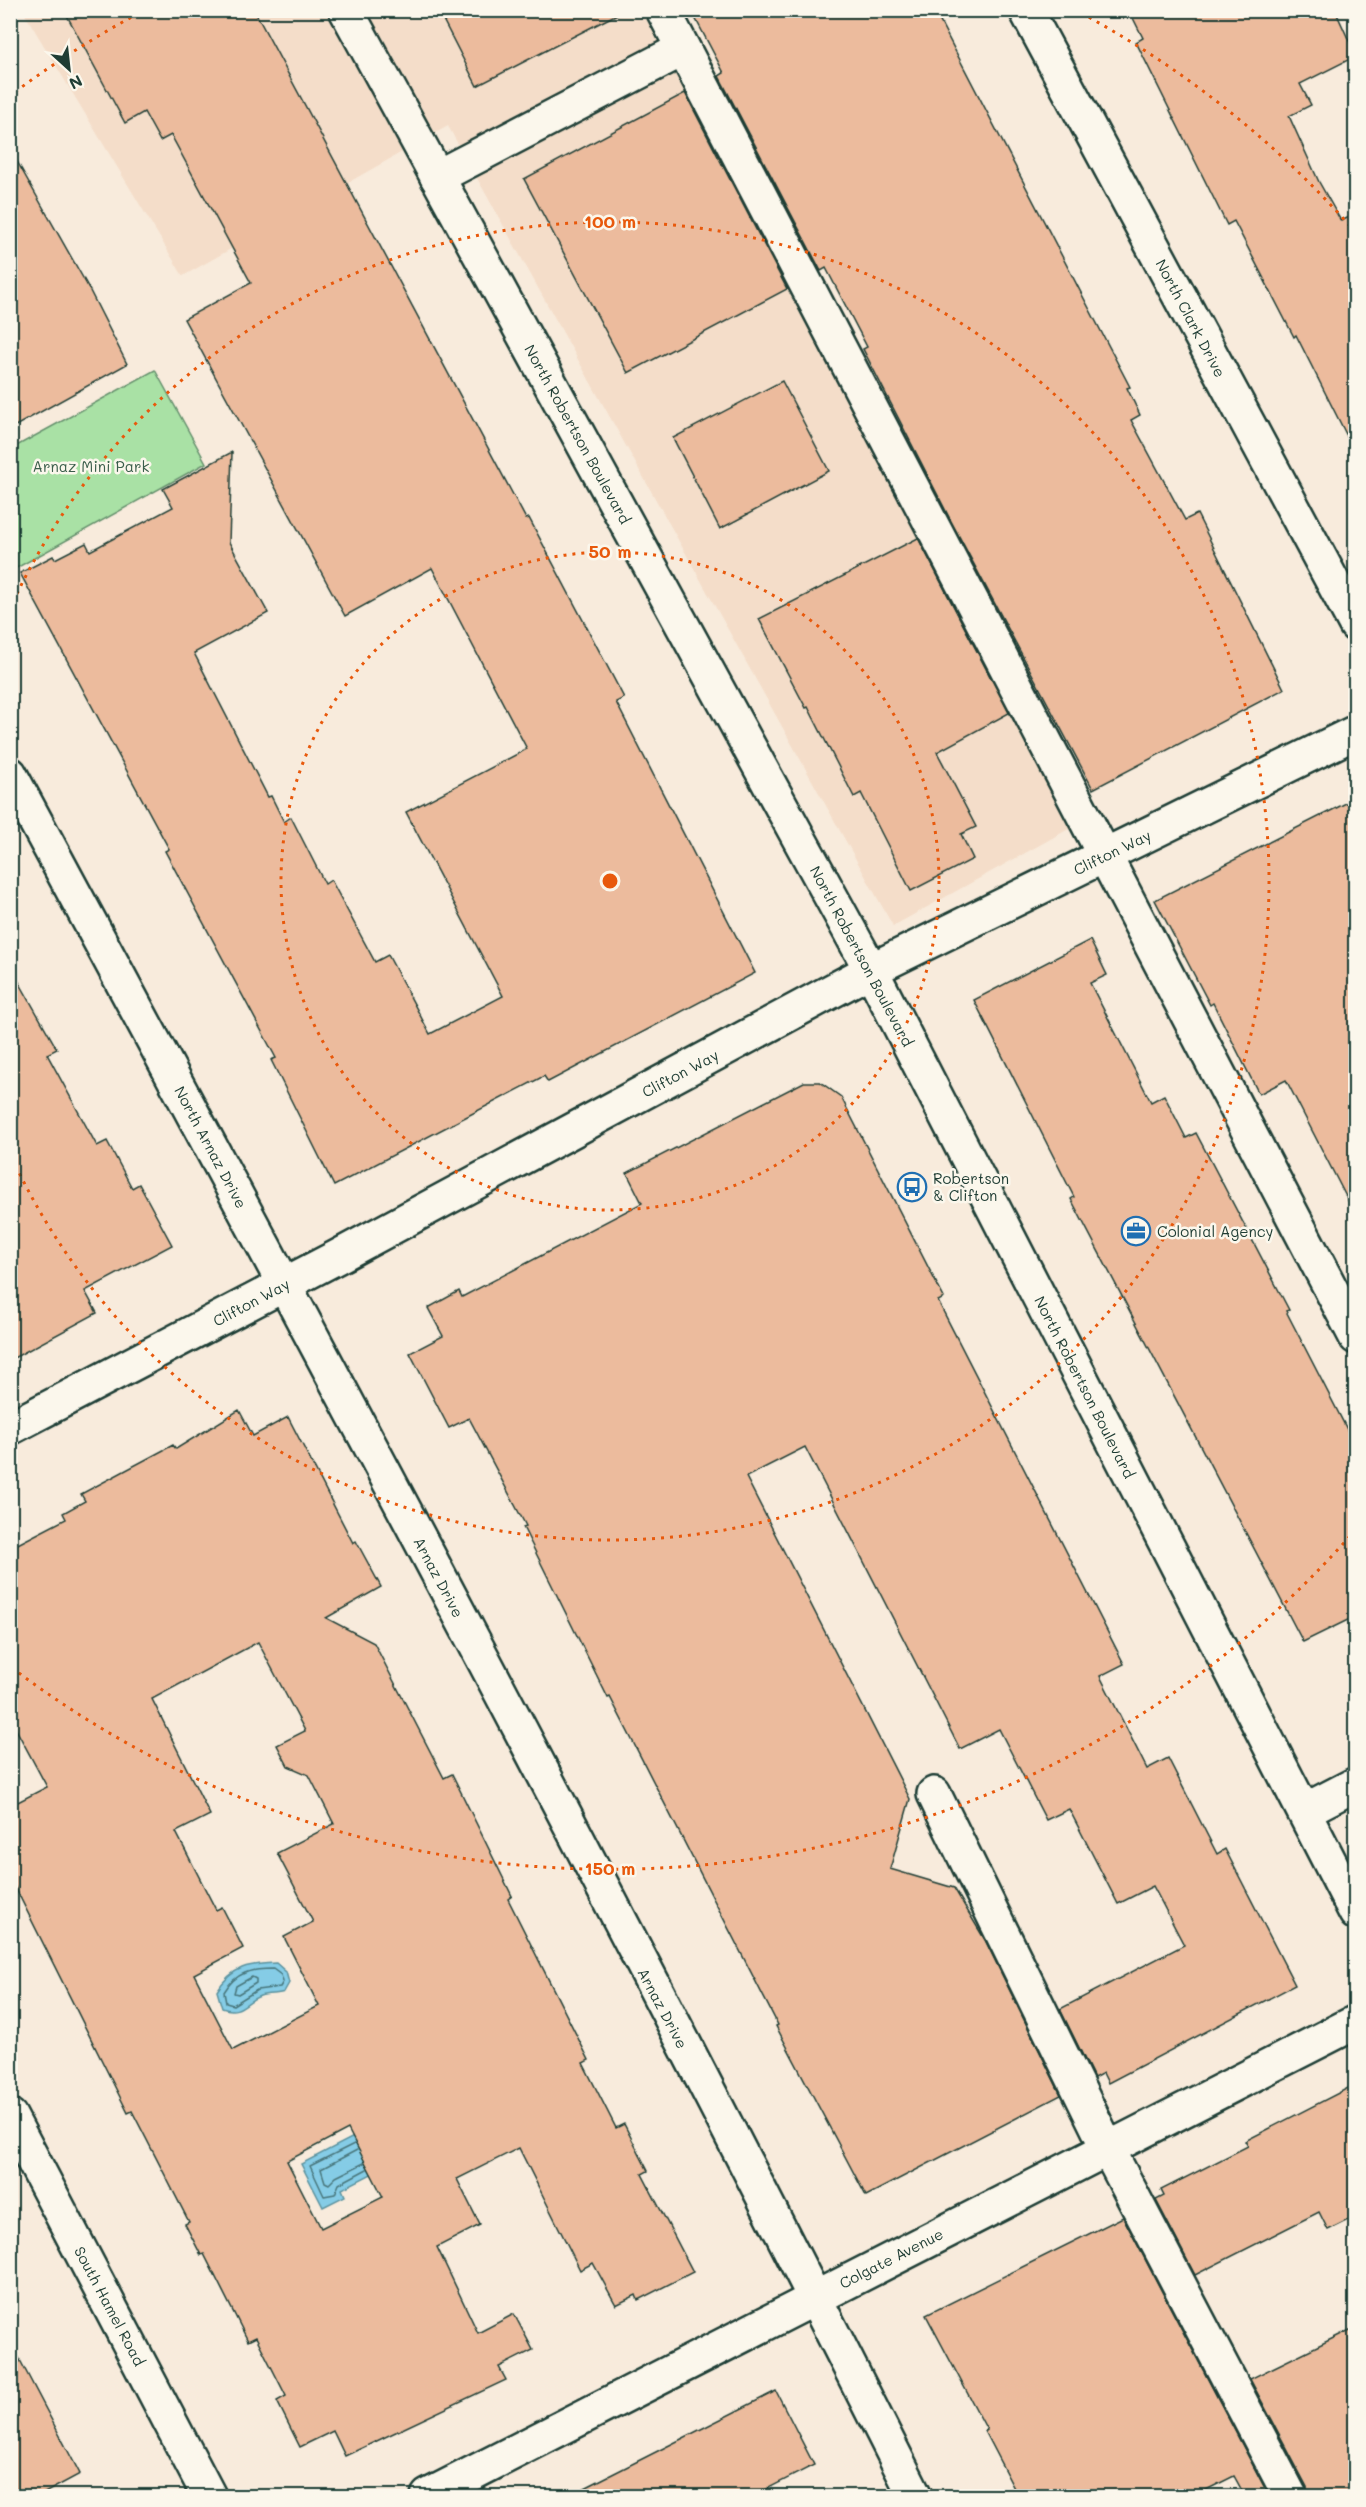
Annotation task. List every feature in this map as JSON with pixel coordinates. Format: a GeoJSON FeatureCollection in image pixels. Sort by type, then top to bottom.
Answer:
{"type":"FeatureCollection","features":[{"type":"Feature","properties":{"kind":"street","name":"North Robertson Boulevard"},"geometry":{"type":"LineString","coordinates":[[346,10],[871,970],[1356,1912]]}},
{"type":"Feature","properties":{"kind":"street"},"geometry":{"type":"LineString","coordinates":[[663,10],[1356,1337]]}},
{"type":"Feature","properties":{"kind":"street","name":"North Clark Drive"},"geometry":{"type":"LineString","coordinates":[[1026,10],[1356,625]]}},
{"type":"Feature","properties":{"kind":"street"},"geometry":{"type":"LineString","coordinates":[[437,177],[683,49]]}},
{"type":"Feature","properties":{"kind":"street","name":"Clifton Way"},"geometry":{"type":"LineString","coordinates":[[10,1428],[285,1284],[871,970],[1356,732]]}},
{"type":"Feature","properties":{"kind":"street","name":"North Arnaz Drive"},"geometry":{"type":"LineString","coordinates":[[10,774],[285,1284],[409,1521]]}},
{"type":"Feature","properties":{"kind":"street","name":"Arnaz Drive"},"geometry":{"type":"LineString","coordinates":[[409,1521],[815,2298],[915,2496]]}},
{"type":"Feature","properties":{"kind":"street"},"geometry":{"type":"LineString","coordinates":[[1304,1811],[1356,1784]]}},
{"type":"Feature","properties":{"kind":"street"},"geometry":{"type":"LineString","coordinates":[[934,1794],[1107,2147],[1290,2496]]}},
{"type":"Feature","properties":{"kind":"street","name":"Colgate Avenue"},"geometry":{"type":"LineString","coordinates":[[428,2496],[1107,2147],[1356,2022]]}},
{"type":"Feature","properties":{"kind":"street","name":"South Hamel Road"},"geometry":{"type":"LineString","coordinates":[[10,2116],[209,2496]]}},
{"type":"Feature","properties":{"kind":"shaded area"},"geometry":{"type":"Polygon","coordinates":[[[23,11],[652,11],[1074,826],[893,926],[448,126],[183,276],[23,11]]]}},
{"type":"Feature","properties":{"kind":"green space","name":"Arnaz Mini Park"},"geometry":{"type":"Polygon","coordinates":[[[155,370],[206,463],[11,571],[11,449],[155,370]]]}},
{"type":"Feature","properties":{"kind":"water"},"geometry":{"type":"Polygon","coordinates":[[[276,1963],[286,1972],[289,1983],[284,1992],[260,1996],[238,2009],[222,2008],[217,1991],[235,1971],[258,1964],[276,1963]]]}},
{"type":"Feature","properties":{"kind":"water"},"geometry":{"type":"Polygon","coordinates":[[[369,2129],[387,2166],[342,2189],[345,2196],[323,2207],[301,2164],[369,2129]]]}},
{"type":"Feature","properties":{"kind":"building"},"geometry":{"type":"Polygon","coordinates":[[[64,10],[254,10],[624,698],[616,702],[755,973],[548,1082],[544,1076],[334,1186],[271,1060],[276,1058],[165,851],[169,849],[20,573],[53,556],[55,559],[86,543],[90,551],[173,507],[163,489],[232,452],[229,542],[268,613],[194,653],[268,797],[271,796],[284,822],[291,817],[325,884],[331,880],[375,962],[388,955],[430,1034],[503,996],[406,812],[527,749],[432,568],[345,616],[184,319],[251,283],[171,135],[160,141],[144,112],[125,123],[64,10]]]}},
{"type":"Feature","properties":{"kind":"building"},"geometry":{"type":"Polygon","coordinates":[[[438,10],[625,10],[477,86],[438,10]]]}},
{"type":"Feature","properties":{"kind":"building"},"geometry":{"type":"Polygon","coordinates":[[[691,10],[934,10],[1130,387],[1127,388],[1140,415],[1131,420],[1185,520],[1197,514],[1284,689],[1093,789],[951,521],[863,349],[867,347],[826,268],[821,271],[719,76],[724,73],[691,10]]]}},
{"type":"Feature","properties":{"kind":"building"},"geometry":{"type":"Polygon","coordinates":[[[1129,10],[1335,10],[1356,56],[1300,84],[1311,105],[1289,116],[1319,182],[1341,221],[1356,214],[1356,454],[1296,335],[1294,337],[1234,221],[1227,225],[1136,42],[1143,38],[1129,10]]]}},
{"type":"Feature","properties":{"kind":"building"},"geometry":{"type":"Polygon","coordinates":[[[685,93],[787,289],[628,373],[524,179],[685,93]]]}},
{"type":"Feature","properties":{"kind":"building"},"geometry":{"type":"Polygon","coordinates":[[[10,149],[87,285],[127,364],[10,429],[10,149]]]}},
{"type":"Feature","properties":{"kind":"building"},"geometry":{"type":"Polygon","coordinates":[[[782,381],[829,471],[720,529],[673,438],[782,381]]]}},
{"type":"Feature","properties":{"kind":"building"},"geometry":{"type":"Polygon","coordinates":[[[918,538],[1009,713],[937,752],[976,827],[961,834],[973,859],[911,891],[861,793],[854,797],[759,619],[918,538]]]}},
{"type":"Feature","properties":{"kind":"building"},"geometry":{"type":"Polygon","coordinates":[[[1356,798],[1356,1216],[1286,1080],[1259,1094],[1213,1003],[1210,1005],[1155,900],[1356,798]]]}},
{"type":"Feature","properties":{"kind":"building"},"geometry":{"type":"Polygon","coordinates":[[[1090,940],[1107,975],[1090,983],[1151,1102],[1164,1095],[1186,1138],[1196,1133],[1289,1310],[1286,1311],[1356,1447],[1356,1616],[1303,1642],[1071,1199],[1074,1197],[974,1000],[1090,940]]]}},
{"type":"Feature","properties":{"kind":"building"},"geometry":{"type":"Polygon","coordinates":[[[10,966],[57,1049],[47,1054],[97,1146],[107,1141],[132,1188],[139,1184],[172,1245],[85,1291],[97,1313],[10,1360],[10,966]]]}},
{"type":"Feature","properties":{"kind":"building"},"geometry":{"type":"Polygon","coordinates":[[[804,1082],[820,1082],[841,1097],[944,1298],[938,1301],[1124,1664],[1100,1676],[1147,1769],[1168,1758],[1217,1854],[1225,1849],[1295,1985],[1108,2083],[1103,2073],[1094,2078],[1060,2009],[1184,1945],[1153,1886],[1118,1904],[1069,1809],[1046,1820],[999,1729],[960,1749],[805,1447],[746,1477],[910,1799],[890,1869],[954,1888],[985,1940],[1061,2095],[866,2196],[776,2026],[778,2025],[610,1697],[608,1698],[523,1527],[526,1526],[469,1418],[449,1428],[410,1353],[443,1336],[428,1308],[459,1291],[462,1297],[642,1203],[627,1173],[804,1082]]]}},
{"type":"Feature","properties":{"kind":"building"},"geometry":{"type":"Polygon","coordinates":[[[239,1410],[253,1436],[288,1417],[353,1543],[356,1541],[381,1587],[326,1618],[374,1643],[444,1778],[452,1774],[512,1896],[508,1899],[589,2060],[583,2063],[616,2128],[624,2124],[648,2171],[642,2174],[693,2272],[638,2300],[636,2295],[616,2305],[593,2263],[580,2270],[519,2148],[457,2179],[480,2225],[437,2247],[478,2333],[514,2314],[533,2350],[499,2367],[506,2380],[345,2456],[333,2431],[300,2447],[277,2401],[286,2396],[256,2337],[248,2341],[204,2254],[201,2255],[185,2224],[189,2222],[132,2111],[128,2113],[10,1877],[10,1806],[47,1787],[10,1718],[10,1548],[66,1519],[63,1513],[85,1501],[81,1494],[173,1445],[176,1449],[239,1410]],[[258,1642],[152,1699],[210,1815],[176,1832],[216,1910],[222,1907],[243,1948],[194,1974],[233,2050],[319,2006],[284,1937],[313,1922],[277,1853],[334,1824],[309,1775],[288,1766],[277,1745],[305,1731],[258,1642]],[[348,2129],[287,2161],[321,2228],[383,2197],[348,2129]]]}},
{"type":"Feature","properties":{"kind":"building"},"geometry":{"type":"Polygon","coordinates":[[[1356,2084],[1356,2216],[1328,2230],[1319,2212],[1195,2275],[1156,2200],[1164,2196],[1161,2190],[1248,2146],[1245,2141],[1356,2084]]]}},
{"type":"Feature","properties":{"kind":"building"},"geometry":{"type":"Polygon","coordinates":[[[1123,2217],[1269,2496],[1245,2496],[1234,2476],[1194,2496],[1018,2496],[984,2431],[987,2430],[926,2315],[1123,2217]]]}},
{"type":"Feature","properties":{"kind":"building"},"geometry":{"type":"Polygon","coordinates":[[[1356,2327],[1356,2496],[1309,2496],[1307,2487],[1250,2379],[1356,2327]]]}},
{"type":"Feature","properties":{"kind":"building"},"geometry":{"type":"Polygon","coordinates":[[[10,2341],[80,2474],[39,2496],[10,2496],[10,2341]]]}},
{"type":"Feature","properties":{"kind":"building"},"geometry":{"type":"Polygon","coordinates":[[[776,2391],[814,2465],[753,2496],[569,2496],[776,2391]]]}},
{"type":"Feature","properties":{"kind":"place","name":"Robertson & Clifton"},"geometry":{"type":"Point","coordinates":[912,1187]}},
{"type":"Feature","properties":{"kind":"place","name":"Colonial Agency"},"geometry":{"type":"Point","coordinates":[1136,1231]}}]}
